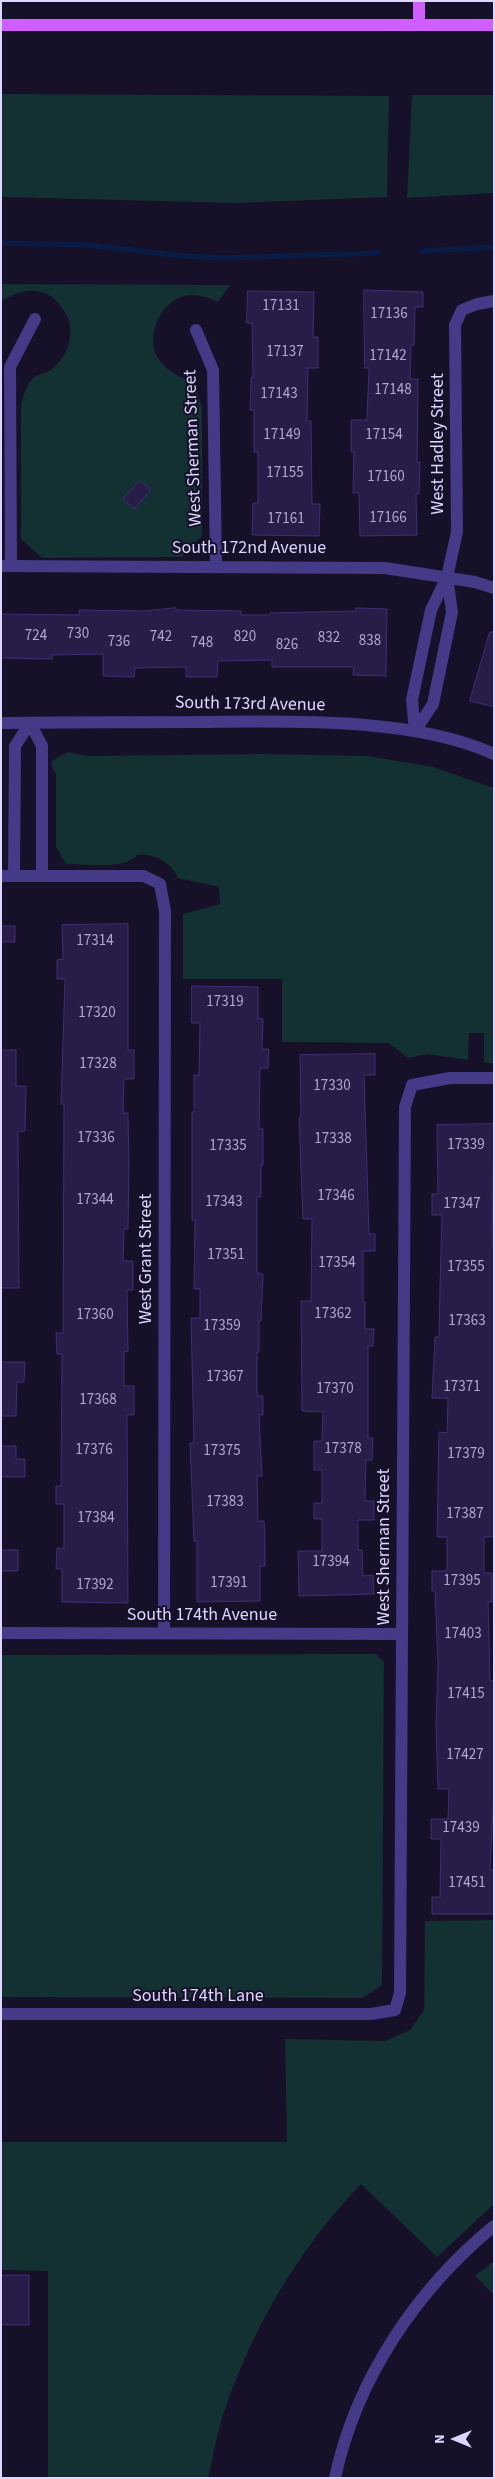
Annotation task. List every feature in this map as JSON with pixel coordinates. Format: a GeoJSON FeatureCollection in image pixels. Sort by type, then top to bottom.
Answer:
{"type":"FeatureCollection","features":[{"type":"Feature","properties":{"kind":"main road"},"geometry":{"type":"LineString","coordinates":[[419,1],[419,24]]}},
{"type":"Feature","properties":{"kind":"main road"},"geometry":{"type":"LineString","coordinates":[[1,25],[494,25]]}},
{"type":"Feature","properties":{"kind":"street","name":"West Hadley Street"},"geometry":{"type":"LineString","coordinates":[[415,731],[412,700],[431,610],[447,577],[457,532],[456,326],[462,310],[477,304],[494,301]]}},
{"type":"Feature","properties":{"kind":"street"},"geometry":{"type":"LineString","coordinates":[[6,566],[10,367],[34,319]]}},
{"type":"Feature","properties":{"kind":"street","name":"West Sherman Street"},"geometry":{"type":"LineString","coordinates":[[196,330],[213,370],[216,567]]}},
{"type":"Feature","properties":{"kind":"street","name":"South 172nd Avenue"},"geometry":{"type":"LineString","coordinates":[[6,566],[385,568],[475,582],[494,588]]}},
{"type":"Feature","properties":{"kind":"street","name":"West Hadley Street"},"geometry":{"type":"LineString","coordinates":[[415,731],[433,704],[452,612],[447,577]]}},
{"type":"Feature","properties":{"kind":"street","name":"South 173rd Avenue"},"geometry":{"type":"LineString","coordinates":[[1,723],[286,721],[361,725],[415,731],[480,748],[494,754]]}},
{"type":"Feature","properties":{"kind":"street"},"geometry":{"type":"LineString","coordinates":[[30,722],[42,746],[42,876],[8,876],[15,746],[30,722]]}},
{"type":"Feature","properties":{"kind":"street","name":"West Grant Street"},"geometry":{"type":"LineString","coordinates":[[42,876],[144,876],[160,884],[165,911],[164,1634]]}},
{"type":"Feature","properties":{"kind":"street","name":"West Sherman Street"},"geometry":{"type":"LineString","coordinates":[[395,2010],[400,1993],[405,1107],[412,1084],[450,1078],[494,1078]]}},
{"type":"Feature","properties":{"kind":"street","name":"South 174th Avenue"},"geometry":{"type":"LineString","coordinates":[[1,1633],[402,1634]]}},
{"type":"Feature","properties":{"kind":"street","name":"South 174th Lane"},"geometry":{"type":"LineString","coordinates":[[1,2014],[371,2014],[395,2010]]}},
{"type":"Feature","properties":{"kind":"street"},"geometry":{"type":"LineString","coordinates":[[335,2478],[363,2395],[387,2346],[433,2286],[461,2254],[494,2226]]}},
{"type":"Feature","properties":{"kind":"green space"},"geometry":{"type":"Polygon","coordinates":[[[1,94],[389,96],[387,197],[236,203],[1,197],[1,94]]]}},
{"type":"Feature","properties":{"kind":"green space"},"geometry":{"type":"Polygon","coordinates":[[[412,95],[494,95],[494,193],[407,198],[412,95]]]}},
{"type":"Feature","properties":{"kind":"green space"},"geometry":{"type":"Polygon","coordinates":[[[1,284],[230,285],[218,302],[205,297],[191,295],[173,301],[160,316],[154,334],[155,353],[160,361],[171,372],[195,384],[202,407],[202,536],[182,557],[42,558],[21,539],[21,404],[32,379],[52,369],[63,357],[69,342],[70,326],[62,308],[45,293],[25,291],[1,301],[1,284]]]}},
{"type":"Feature","properties":{"kind":"green space"},"geometry":{"type":"Polygon","coordinates":[[[68,752],[87,756],[263,754],[367,756],[433,767],[494,788],[494,1064],[484,1062],[484,1033],[469,1033],[468,1060],[428,1054],[408,1058],[388,1043],[282,1042],[282,979],[183,979],[183,914],[220,904],[219,887],[178,878],[166,863],[150,856],[137,855],[132,860],[115,864],[66,864],[56,847],[56,774],[52,767],[52,761],[68,752]]]}},
{"type":"Feature","properties":{"kind":"green space"},"geometry":{"type":"Polygon","coordinates":[[[376,1654],[384,1662],[382,1985],[363,1998],[1,1997],[1,1655],[376,1654]]]}},
{"type":"Feature","properties":{"kind":"green space"},"geometry":{"type":"Polygon","coordinates":[[[494,1920],[494,2204],[437,2257],[361,2184],[316,2236],[278,2293],[262,2323],[247,2354],[222,2418],[208,2478],[48,2478],[48,2271],[1,2270],[1,2142],[287,2142],[285,2039],[385,2041],[410,2030],[424,2010],[425,1921],[494,1920]]]}},
{"type":"Feature","properties":{"kind":"green space"},"geometry":{"type":"Polygon","coordinates":[[[494,2261],[494,2295],[475,2276],[494,2261]]]}},
{"type":"Feature","properties":{"kind":"building"},"geometry":{"type":"Polygon","coordinates":[[[364,290],[423,292],[423,307],[415,307],[414,345],[411,345],[410,379],[418,379],[417,462],[420,462],[419,494],[416,494],[417,535],[360,536],[359,493],[353,493],[354,452],[351,452],[351,420],[367,420],[369,368],[365,368],[364,290]]]}},
{"type":"Feature","properties":{"kind":"building"},"geometry":{"type":"Polygon","coordinates":[[[248,291],[314,292],[313,337],[318,337],[318,368],[308,368],[307,421],[311,421],[312,504],[320,504],[319,536],[252,535],[253,503],[258,503],[258,452],[254,452],[254,410],[250,410],[251,378],[253,378],[252,323],[247,323],[248,291]]]}},
{"type":"Feature","properties":{"kind":"building"},"geometry":{"type":"Polygon","coordinates":[[[140,481],[151,490],[134,509],[123,499],[140,481]]]}},
{"type":"Feature","properties":{"kind":"building"},"geometry":{"type":"Polygon","coordinates":[[[176,608],[176,610],[241,611],[241,615],[355,611],[356,608],[387,609],[386,676],[353,675],[354,667],[272,667],[272,660],[218,661],[217,677],[186,677],[186,667],[135,668],[134,677],[103,676],[103,654],[52,655],[52,659],[1,658],[1,614],[79,615],[79,610],[144,611],[176,608]]]}},
{"type":"Feature","properties":{"kind":"building"},"geometry":{"type":"Polygon","coordinates":[[[490,632],[494,632],[494,707],[470,701],[490,632]]]}},
{"type":"Feature","properties":{"kind":"building"},"geometry":{"type":"Polygon","coordinates":[[[128,924],[128,1050],[134,1050],[134,1079],[124,1079],[123,1113],[128,1113],[129,1164],[128,1229],[124,1229],[123,1261],[133,1261],[133,1290],[127,1290],[128,1351],[124,1352],[124,1386],[134,1386],[134,1415],[127,1415],[128,1603],[62,1602],[62,1569],[56,1569],[57,1548],[64,1548],[64,1504],[56,1504],[56,1486],[61,1486],[62,1354],[57,1354],[56,1333],[63,1333],[64,1104],[61,1104],[65,979],[57,979],[57,960],[63,959],[62,925],[128,924]]]}},
{"type":"Feature","properties":{"kind":"building"},"geometry":{"type":"Polygon","coordinates":[[[1,926],[15,926],[15,942],[1,942],[1,926]]]}},
{"type":"Feature","properties":{"kind":"building"},"geometry":{"type":"Polygon","coordinates":[[[192,986],[258,987],[258,1018],[263,1019],[262,1049],[269,1049],[268,1068],[260,1068],[259,1129],[263,1129],[263,1165],[261,1165],[261,1197],[257,1197],[257,1273],[263,1274],[261,1321],[259,1321],[259,1352],[257,1352],[257,1396],[263,1396],[263,1415],[259,1415],[262,1476],[257,1476],[258,1521],[264,1521],[265,1540],[265,1566],[260,1566],[260,1601],[197,1602],[197,1541],[194,1541],[190,1443],[194,1443],[191,1318],[200,1318],[200,1289],[194,1289],[195,1220],[192,1220],[192,1112],[194,1112],[194,1075],[199,1075],[200,1023],[192,1023],[192,986]]]}},
{"type":"Feature","properties":{"kind":"building"},"geometry":{"type":"Polygon","coordinates":[[[1,1050],[16,1050],[16,1086],[26,1086],[25,1131],[18,1132],[19,1288],[1,1288],[1,1050]]]}},
{"type":"Feature","properties":{"kind":"building"},"geometry":{"type":"Polygon","coordinates":[[[375,1054],[375,1075],[364,1075],[369,1234],[375,1234],[375,1251],[363,1251],[365,1329],[374,1329],[373,1346],[368,1346],[368,1438],[373,1438],[372,1460],[366,1460],[365,1501],[374,1501],[374,1520],[358,1520],[358,1550],[362,1550],[363,1576],[373,1575],[374,1594],[299,1596],[298,1551],[322,1551],[322,1519],[314,1519],[314,1503],[322,1503],[322,1470],[314,1470],[314,1441],[322,1441],[323,1412],[302,1411],[301,1301],[311,1301],[312,1219],[303,1219],[299,1117],[301,1117],[300,1055],[375,1054]]]}},
{"type":"Feature","properties":{"kind":"building"},"geometry":{"type":"Polygon","coordinates":[[[494,1124],[492,1246],[494,1246],[494,1537],[484,1537],[484,1573],[492,1573],[492,1602],[488,1602],[490,1681],[494,1681],[494,1789],[490,1870],[494,1870],[494,1914],[432,1914],[432,1897],[440,1897],[441,1839],[431,1839],[431,1819],[448,1819],[449,1789],[438,1789],[436,1724],[438,1664],[435,1591],[432,1591],[432,1571],[447,1571],[447,1537],[437,1537],[439,1432],[447,1433],[448,1398],[432,1398],[435,1337],[439,1337],[442,1215],[432,1215],[432,1194],[438,1194],[437,1125],[494,1124]]]}},
{"type":"Feature","properties":{"kind":"building"},"geometry":{"type":"Polygon","coordinates":[[[1,1362],[25,1362],[24,1382],[17,1382],[16,1416],[1,1416],[1,1362]]]}},
{"type":"Feature","properties":{"kind":"building"},"geometry":{"type":"Polygon","coordinates":[[[1,1446],[16,1446],[16,1459],[25,1459],[25,1477],[1,1477],[1,1446]]]}},
{"type":"Feature","properties":{"kind":"building"},"geometry":{"type":"Polygon","coordinates":[[[1,1550],[18,1550],[18,1571],[1,1571],[1,1550]]]}},
{"type":"Feature","properties":{"kind":"building"},"geometry":{"type":"Polygon","coordinates":[[[1,2275],[29,2275],[29,2325],[1,2325],[1,2275]]]}},
{"type":"Feature","properties":{"kind":"waterway"},"geometry":{"type":"LineString","coordinates":[[1,243],[87,245],[184,256],[223,258],[378,253]]}},
{"type":"Feature","properties":{"kind":"waterway"},"geometry":{"type":"LineString","coordinates":[[422,251],[494,247]]}}]}
